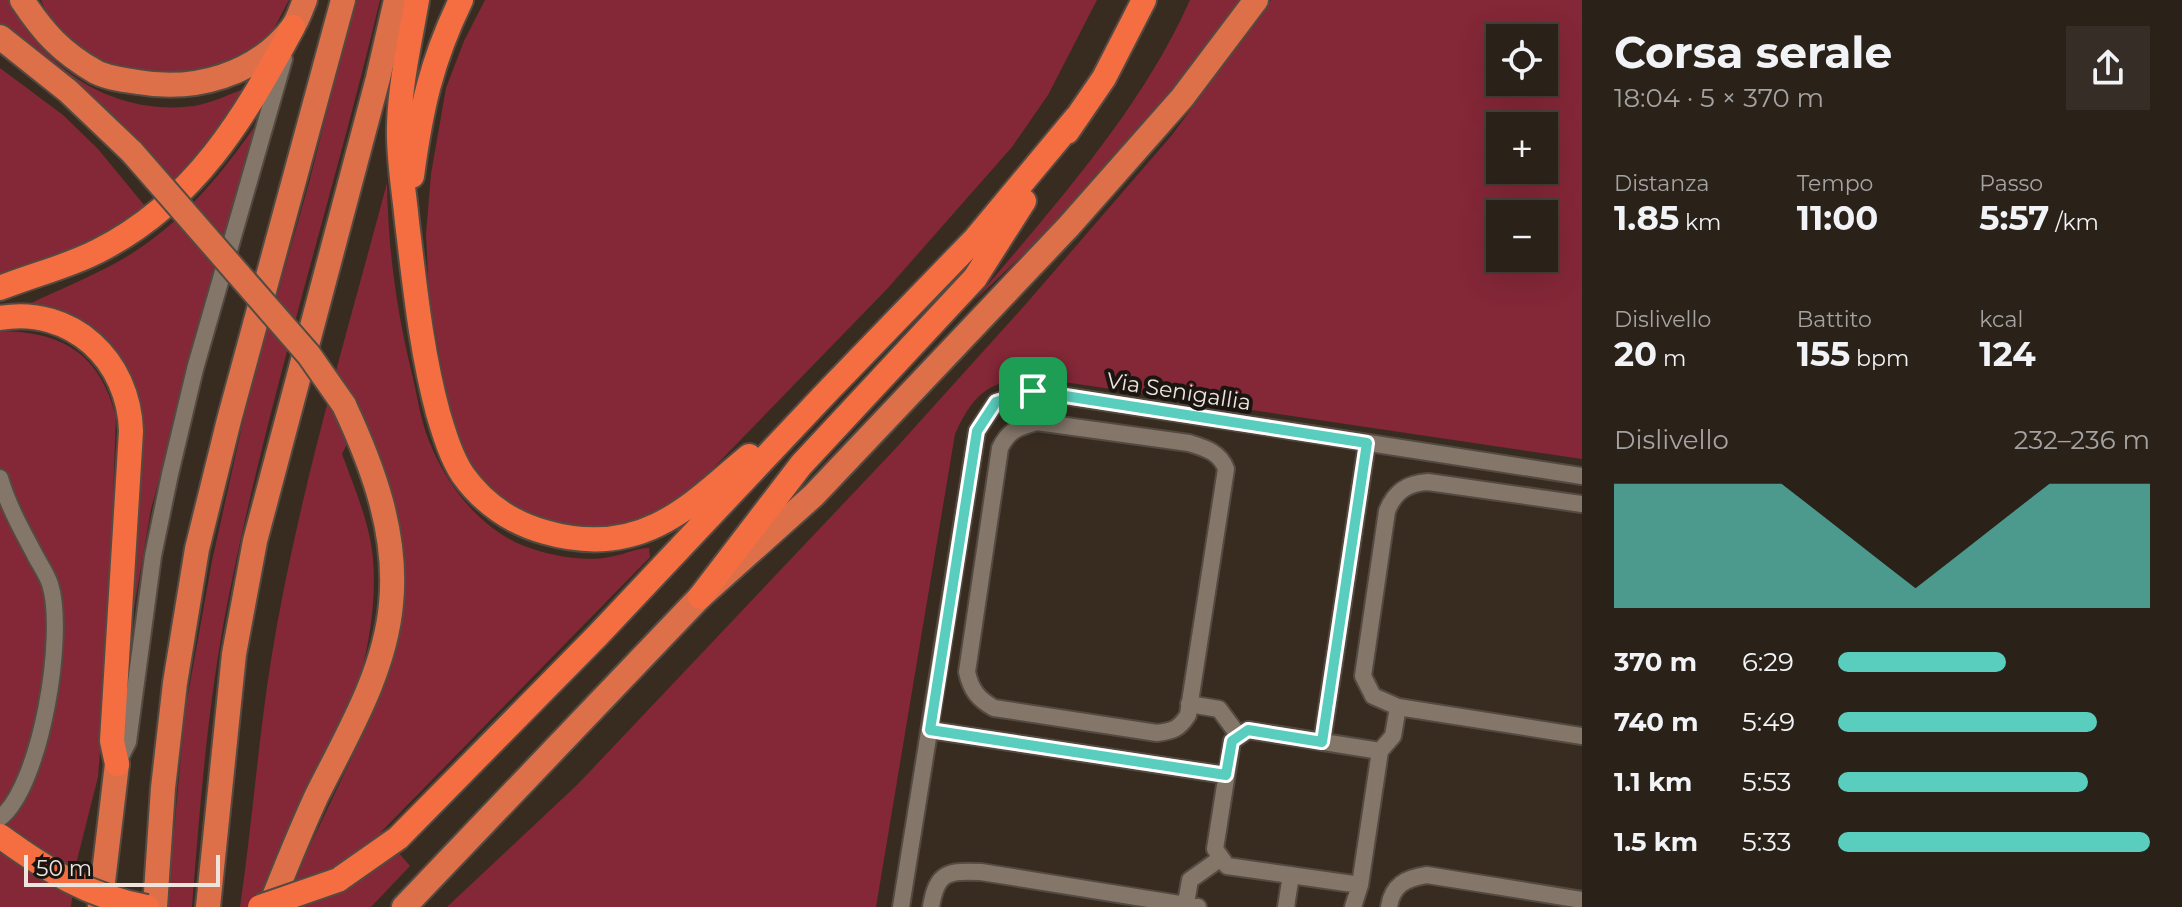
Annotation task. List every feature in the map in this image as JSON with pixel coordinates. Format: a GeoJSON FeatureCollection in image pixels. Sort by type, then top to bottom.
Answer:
{"type":"FeatureCollection","features":[{"type":"Feature","properties":{"kind":"highway"},"geometry":{"type":"LineString","coordinates":[[22,0],[44,34],[99,74],[162,87],[197,85],[228,75],[271,49],[293,27]]}},
{"type":"Feature","properties":{"kind":"highway"},"geometry":{"type":"LineString","coordinates":[[0,288],[46,273],[124,237],[204,170],[264,80],[305,0]]}},
{"type":"Feature","properties":{"kind":"highway"},"geometry":{"type":"LineString","coordinates":[[155,907],[163,788],[175,683],[197,549],[343,0]]}},
{"type":"Feature","properties":{"kind":"highway"},"geometry":{"type":"LineString","coordinates":[[208,907],[234,654],[255,541],[396,0]]}},
{"type":"Feature","properties":{"kind":"highway"},"geometry":{"type":"LineString","coordinates":[[417,0],[399,123],[400,176],[417,315],[430,382],[445,437],[461,472],[477,493],[502,514],[527,527],[559,536],[595,541],[632,535],[660,524],[692,503],[828,391]]}},
{"type":"Feature","properties":{"kind":"highway"},"geometry":{"type":"LineString","coordinates":[[407,218],[421,113],[435,61],[461,0]]}},
{"type":"Feature","properties":{"kind":"highway"},"geometry":{"type":"LineString","coordinates":[[700,597],[801,465],[975,278],[1104,78],[1144,0]]}},
{"type":"Feature","properties":{"kind":"highway"},"geometry":{"type":"LineString","coordinates":[[404,907],[700,597],[814,495],[1069,226],[1182,98],[1256,0]]}},
{"type":"Feature","properties":{"kind":"highway"},"geometry":{"type":"LineString","coordinates":[[0,37],[68,91],[132,152],[309,355],[344,405],[368,456],[381,498],[391,576],[388,626],[375,671],[357,714],[305,820],[270,907]]}},
{"type":"Feature","properties":{"kind":"highway"},"geometry":{"type":"LineString","coordinates":[[260,907],[338,880],[398,838],[588,646],[976,238],[1076,118]]}},
{"type":"Feature","properties":{"kind":"highway"},"geometry":{"type":"LineString","coordinates":[[0,318],[26,316],[50,320],[87,339],[111,365],[127,397],[130,446],[112,741],[117,764],[100,907]]}},
{"type":"Feature","properties":{"kind":"highway"},"geometry":{"type":"LineString","coordinates":[[0,836],[55,874],[116,901],[147,907]]}},
{"type":"Feature","properties":{"kind":"lane"},"geometry":{"type":"LineString","coordinates":[[117,764],[128,742],[153,556],[195,369],[293,27]]}},
{"type":"Feature","properties":{"kind":"lane","name":"Via Senigallia"},"geometry":{"type":"LineString","coordinates":[[901,907],[977,431],[996,402],[1033,391],[1582,476]]}},
{"type":"Feature","properties":{"kind":"lane"},"geometry":{"type":"LineString","coordinates":[[1037,422],[1189,443],[1210,449],[1223,459],[1226,469],[1189,704],[1188,715],[1180,727],[1157,733],[994,708],[979,700],[970,686],[967,672],[1000,448],[1007,434],[1016,428],[1037,422]]}},
{"type":"Feature","properties":{"kind":"lane"},"geometry":{"type":"LineString","coordinates":[[1322,742],[1367,443]]}},
{"type":"Feature","properties":{"kind":"lane"},"geometry":{"type":"LineString","coordinates":[[0,478],[50,584],[57,628],[51,692],[28,776],[8,812],[0,818]]}},
{"type":"Feature","properties":{"kind":"lane"},"geometry":{"type":"LineString","coordinates":[[1582,504],[1428,482],[1413,483],[1400,491],[1391,500],[1387,511],[1363,676],[1373,696],[1398,707],[1582,736]]}},
{"type":"Feature","properties":{"kind":"lane"},"geometry":{"type":"LineString","coordinates":[[1189,704],[1219,709],[1239,736]]}},
{"type":"Feature","properties":{"kind":"lane"},"geometry":{"type":"LineString","coordinates":[[1353,907],[1360,885],[1380,751],[1393,736],[1398,707]]}},
{"type":"Feature","properties":{"kind":"lane"},"geometry":{"type":"LineString","coordinates":[[930,730],[1226,775]]}},
{"type":"Feature","properties":{"kind":"lane"},"geometry":{"type":"LineString","coordinates":[[1360,885],[1227,866],[1215,849],[1226,775],[1232,741],[1248,730],[1380,751]]}},
{"type":"Feature","properties":{"kind":"lane"},"geometry":{"type":"LineString","coordinates":[[931,907],[934,889],[942,876],[956,871],[981,872],[1192,905],[1190,880],[1221,858]]}},
{"type":"Feature","properties":{"kind":"lane"},"geometry":{"type":"LineString","coordinates":[[1286,907],[1291,875]]}},
{"type":"Feature","properties":{"kind":"lane"},"geometry":{"type":"LineString","coordinates":[[1389,907],[1390,896],[1401,883],[1427,875],[1582,900]]}},
{"type":"Feature","properties":{"kind":"shaded area"},"geometry":{"type":"Polygon","coordinates":[[[0,0],[15,0],[27,26],[43,48],[85,84],[110,96],[137,104],[165,107],[200,105],[241,90],[247,94],[170,194],[0,34],[0,0]]]}},
{"type":"Feature","properties":{"kind":"shaded area"},"geometry":{"type":"Polygon","coordinates":[[[41,0],[289,0],[270,36],[241,59],[169,81],[107,65],[76,44],[47,14],[41,0]]]}},
{"type":"Feature","properties":{"kind":"shaded area"},"geometry":{"type":"Polygon","coordinates":[[[355,0],[380,0],[262,449],[228,600],[210,714],[192,907],[167,907],[185,711],[212,561],[250,390],[309,183],[355,0]]]}},
{"type":"Feature","properties":{"kind":"shaded area"},"geometry":{"type":"Polygon","coordinates":[[[485,0],[1097,0],[1048,95],[1012,147],[887,289],[691,491],[646,520],[606,530],[565,529],[531,516],[505,500],[476,472],[459,442],[446,394],[429,295],[426,234],[431,174],[446,88],[464,41],[485,0]]]}},
{"type":"Feature","properties":{"kind":"shaded area"},"geometry":{"type":"Polygon","coordinates":[[[1190,0],[1240,0],[1145,126],[1069,211],[975,300],[1121,120],[1170,41],[1190,0]]]}},
{"type":"Feature","properties":{"kind":"shaded area"},"geometry":{"type":"Polygon","coordinates":[[[1271,0],[1582,0],[1582,459],[1037,378],[996,385],[977,398],[955,434],[876,907],[447,907],[578,784],[896,448],[1172,135],[1271,0]]]}},
{"type":"Feature","properties":{"kind":"shaded area"},"geometry":{"type":"Polygon","coordinates":[[[0,68],[63,115],[98,149],[145,206],[83,247],[0,282],[0,68]]]}},
{"type":"Feature","properties":{"kind":"shaded area"},"geometry":{"type":"Polygon","coordinates":[[[255,126],[151,509],[129,637],[142,422],[135,385],[118,355],[65,316],[27,305],[110,266],[160,233],[212,183],[255,126]]]}},
{"type":"Feature","properties":{"kind":"shaded area"},"geometry":{"type":"Polygon","coordinates":[[[387,183],[397,300],[421,415],[436,457],[455,488],[493,528],[524,546],[581,559],[603,558],[649,548],[650,557],[381,832],[410,866],[371,907],[285,907],[306,854],[374,711],[392,658],[400,601],[357,424],[342,454],[365,519],[373,559],[372,616],[366,654],[349,709],[277,856],[256,907],[240,907],[266,691],[294,540],[387,183]]]}},
{"type":"Feature","properties":{"kind":"shaded area"},"geometry":{"type":"Polygon","coordinates":[[[0,331],[42,336],[75,350],[100,376],[116,416],[107,667],[98,777],[76,864],[71,907],[0,907],[0,331]]]}},
{"type":"Feature","properties":{"kind":"route"},"geometry":{"type":"LineString","coordinates":[[1033,391],[1367,443],[1322,742],[1248,730],[1232,741],[1226,775],[930,730],[977,431],[996,402],[1033,391]]}}]}
